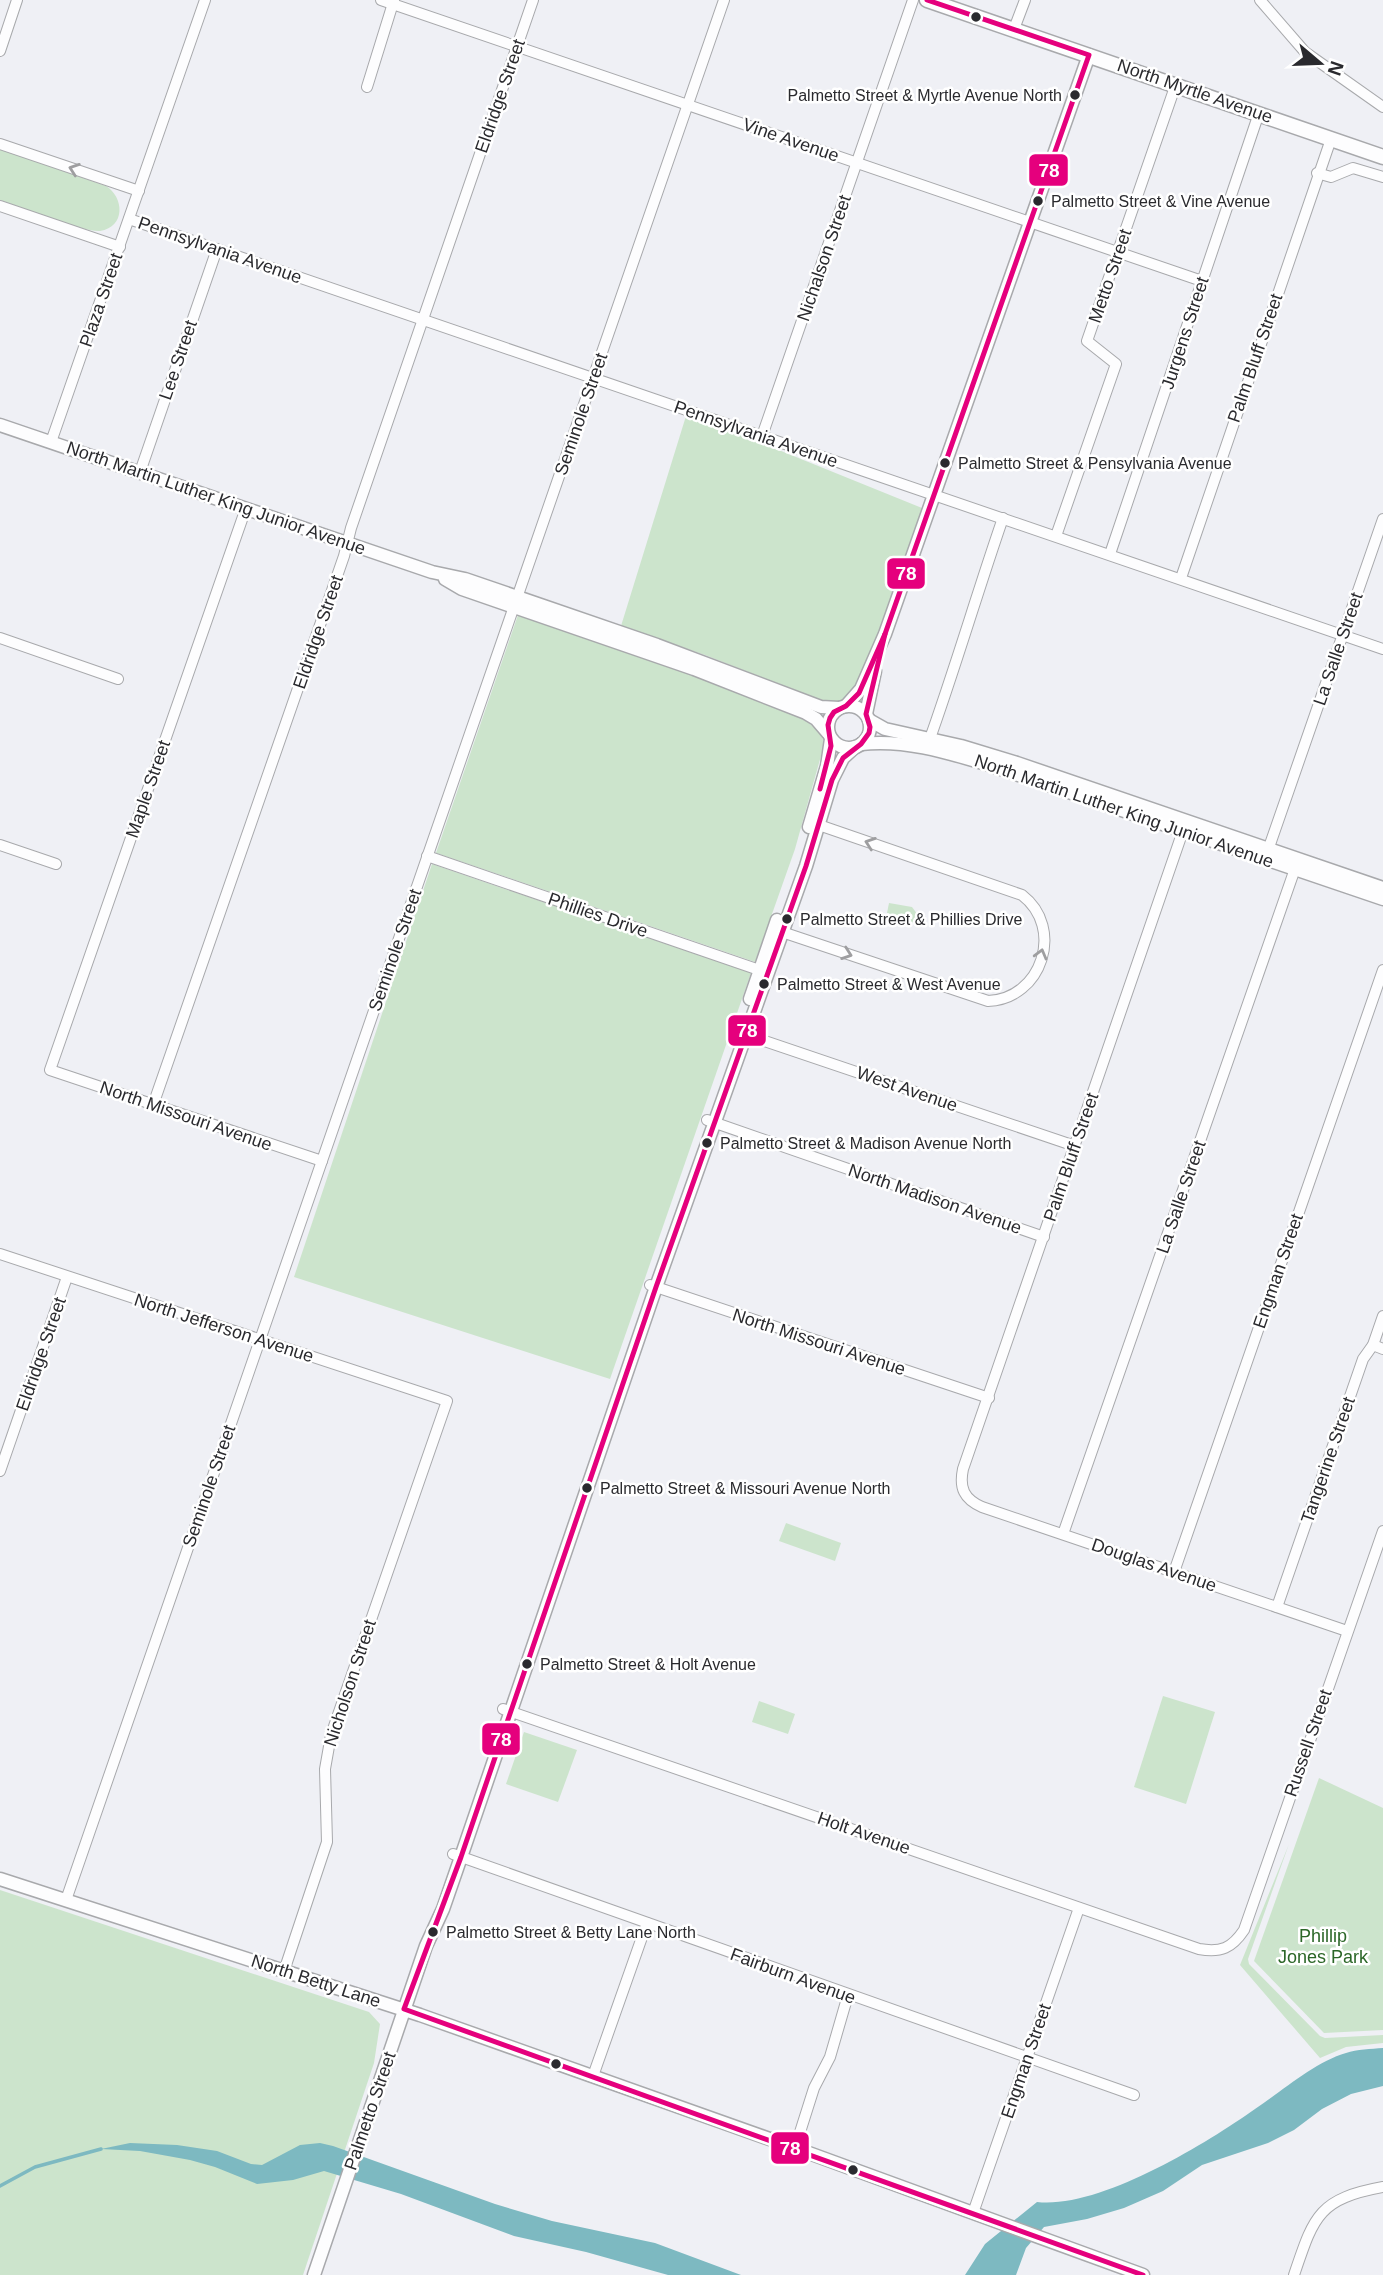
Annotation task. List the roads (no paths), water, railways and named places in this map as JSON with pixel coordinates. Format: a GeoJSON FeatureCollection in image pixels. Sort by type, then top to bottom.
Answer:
{"type":"FeatureCollection","features":[{"type":"Feature","properties":{"kind":"main road","name":"North Myrtle Avenue"},"geometry":{"type":"LineString","coordinates":[[927,0],[1383,157]]}},
{"type":"Feature","properties":{"kind":"street"},"geometry":{"type":"LineString","coordinates":[[0,51],[17,0]]}},
{"type":"Feature","properties":{"kind":"street","name":"Plaza Street"},"geometry":{"type":"LineString","coordinates":[[51,442],[205,0]]}},
{"type":"Feature","properties":{"kind":"street","name":"Vine Avenue"},"geometry":{"type":"LineString","coordinates":[[381,0],[1202,281]]}},
{"type":"Feature","properties":{"kind":"street","name":"Eldridge Street"},"geometry":{"type":"LineString","coordinates":[[153,1105],[533,0]]}},
{"type":"Feature","properties":{"kind":"street","name":"Seminole Street"},"geometry":{"type":"LineString","coordinates":[[66,1900],[724,0]]}},
{"type":"Feature","properties":{"kind":"street","name":"Nichalson Street"},"geometry":{"type":"LineString","coordinates":[[762,436],[913,0]]}},
{"type":"Feature","properties":{"kind":"street"},"geometry":{"type":"LineString","coordinates":[[1014,29],[1024,0]]}},
{"type":"Feature","properties":{"kind":"street"},"geometry":{"type":"LineString","coordinates":[[1260,0],[1306,52],[1383,107]]}},
{"type":"Feature","properties":{"kind":"street"},"geometry":{"type":"LineString","coordinates":[[366,87],[393,2]]}},
{"type":"Feature","properties":{"kind":"street"},"geometry":{"type":"LineString","coordinates":[[885,634],[867,717],[869,733],[858,746],[842,747],[830,736],[830,718],[861,689],[885,634],[1089,55]]}},
{"type":"Feature","properties":{"kind":"street","name":"Metto Street"},"geometry":{"type":"LineString","coordinates":[[1056,536],[1116,364],[1087,341],[1176,84]]}},
{"type":"Feature","properties":{"kind":"street","name":"Jurgens Street"},"geometry":{"type":"LineString","coordinates":[[1110,554],[1259,113]]}},
{"type":"Feature","properties":{"kind":"street","name":"Palm Bluff Street"},"geometry":{"type":"LineString","coordinates":[[1181,578],[1317,173],[1331,139]]}},
{"type":"Feature","properties":{"kind":"street"},"geometry":{"type":"LineString","coordinates":[[0,144],[139,191]]}},
{"type":"Feature","properties":{"kind":"street"},"geometry":{"type":"LineString","coordinates":[[1317,173],[1331,177],[1353,168],[1383,177]]}},
{"type":"Feature","properties":{"kind":"street","name":"Pennsylvania Avenue"},"geometry":{"type":"LineString","coordinates":[[0,206],[120,247]]}},
{"type":"Feature","properties":{"kind":"street","name":"Pennsylvania Avenue"},"geometry":{"type":"LineString","coordinates":[[129,219],[1383,649]]}},
{"type":"Feature","properties":{"kind":"street","name":"Lee Street"},"geometry":{"type":"LineString","coordinates":[[140,472],[217,249]]}},
{"type":"Feature","properties":{"kind":"street","name":"North Martin Luther King Junior Avenue"},"geometry":{"type":"LineString","coordinates":[[0,425],[432,572],[462,589],[703,661],[817,706],[843,707]]}},
{"type":"Feature","properties":{"kind":"street","name":"Maple Street"},"geometry":{"type":"LineString","coordinates":[[50,1070],[246,508]]}},
{"type":"Feature","properties":{"kind":"street"},"geometry":{"type":"LineString","coordinates":[[928,743],[1003,518]]}},
{"type":"Feature","properties":{"kind":"street","name":"La Salle Street"},"geometry":{"type":"LineString","coordinates":[[1267,854],[1383,519]]}},
{"type":"Feature","properties":{"kind":"street","name":"North Martin Luther King Junior Avenue"},"geometry":{"type":"LineString","coordinates":[[516,603],[741,686],[806,713],[816,719],[830,736]]}},
{"type":"Feature","properties":{"kind":"street"},"geometry":{"type":"LineString","coordinates":[[0,638],[118,679]]}},
{"type":"Feature","properties":{"kind":"street"},"geometry":{"type":"LineString","coordinates":[[843,707],[854,706],[867,717]]}},
{"type":"Feature","properties":{"kind":"street","name":"North Martin Luther King Junior Avenue"},"geometry":{"type":"LineString","coordinates":[[867,717],[886,729],[986,764],[1297,864],[1383,888]]}},
{"type":"Feature","properties":{"kind":"street","name":"Palmetto Street"},"geometry":{"type":"LineString","coordinates":[[764,971],[782,932],[814,824],[827,766],[830,736]]}},
{"type":"Feature","properties":{"kind":"street","name":"North Martin Luther King Junior Avenue"},"geometry":{"type":"LineString","coordinates":[[858,746],[928,743]]}},
{"type":"Feature","properties":{"kind":"street","name":"Palmetto Street"},"geometry":{"type":"LineString","coordinates":[[314,2275],[426,1946],[443,1909],[457,1856],[814,824],[838,766],[843,758],[858,746]]}},
{"type":"Feature","properties":{"kind":"street"},"geometry":{"type":"LineString","coordinates":[[782,932],[988,1001],[1005,1000],[1023,989],[1031,980],[1041,957],[1044,924],[1031,902],[1022,895],[814,824]]}},
{"type":"Feature","properties":{"kind":"street","name":"Palm Bluff Street"},"geometry":{"type":"LineString","coordinates":[[964,1493],[961,1481],[963,1469],[1184,826]]}},
{"type":"Feature","properties":{"kind":"street"},"geometry":{"type":"LineString","coordinates":[[0,845],[56,864]]}},
{"type":"Feature","properties":{"kind":"street","name":"Phillies Drive"},"geometry":{"type":"LineString","coordinates":[[428,856],[764,971]]}},
{"type":"Feature","properties":{"kind":"street","name":"North Martin Luther King Junior Avenue"},"geometry":{"type":"LineString","coordinates":[[1297,864],[1383,899]]}},
{"type":"Feature","properties":{"kind":"street","name":"La Salle Street"},"geometry":{"type":"LineString","coordinates":[[1062,1534],[1297,864]]}},
{"type":"Feature","properties":{"kind":"street","name":"Engman Street"},"geometry":{"type":"LineString","coordinates":[[1174,1572],[1383,970]]}},
{"type":"Feature","properties":{"kind":"street","name":"West Avenue"},"geometry":{"type":"LineString","coordinates":[[742,1034],[1075,1146]]}},
{"type":"Feature","properties":{"kind":"street","name":"North Missouri Avenue"},"geometry":{"type":"LineString","coordinates":[[50,1070],[322,1161]]}},
{"type":"Feature","properties":{"kind":"street","name":"North Madison Avenue"},"geometry":{"type":"LineString","coordinates":[[711,1122],[1044,1237]]}},
{"type":"Feature","properties":{"kind":"street","name":"North Jefferson Avenue"},"geometry":{"type":"LineString","coordinates":[[0,1254],[447,1401]]}},
{"type":"Feature","properties":{"kind":"street","name":"Eldridge Street"},"geometry":{"type":"LineString","coordinates":[[0,1471],[67,1277]]}},
{"type":"Feature","properties":{"kind":"street","name":"North Missouri Avenue"},"geometry":{"type":"LineString","coordinates":[[653,1286],[989,1398]]}},
{"type":"Feature","properties":{"kind":"street","name":"Tangerine Street"},"geometry":{"type":"LineString","coordinates":[[1277,1607],[1363,1359],[1378,1347],[1383,1316]]}},
{"type":"Feature","properties":{"kind":"street","name":"Nicholson Street"},"geometry":{"type":"LineString","coordinates":[[284,1971],[327,1842],[325,1769],[331,1735],[447,1401]]}},
{"type":"Feature","properties":{"kind":"street","name":"Douglas Avenue"},"geometry":{"type":"LineString","coordinates":[[964,1493],[982,1507],[1347,1631]]}},
{"type":"Feature","properties":{"kind":"street","name":"Russell Street"},"geometry":{"type":"LineString","coordinates":[[1226,1949],[1237,1941],[1244,1930],[1383,1531]]}},
{"type":"Feature","properties":{"kind":"street","name":"Holt Avenue"},"geometry":{"type":"LineString","coordinates":[[507,1710],[1199,1949],[1226,1949]]}},
{"type":"Feature","properties":{"kind":"street","name":"Fairburn Avenue"},"geometry":{"type":"LineString","coordinates":[[457,1856],[1134,2095]]}},
{"type":"Feature","properties":{"kind":"street","name":"North Betty Lane"},"geometry":{"type":"LineString","coordinates":[[0,1879],[404,2009],[1138,2274]]}},
{"type":"Feature","properties":{"kind":"street","name":"Engman Street"},"geometry":{"type":"LineString","coordinates":[[973,2213],[1079,1908]]}},
{"type":"Feature","properties":{"kind":"street"},"geometry":{"type":"LineString","coordinates":[[593,2076],[647,1923]]}},
{"type":"Feature","properties":{"kind":"street"},"geometry":{"type":"LineString","coordinates":[[795,2148],[813,2089],[831,2057],[848,1996]]}},
{"type":"Feature","properties":{"kind":"street"},"geometry":{"type":"LineString","coordinates":[[1294,2275],[1314,2220],[1333,2202],[1355,2192],[1383,2187]]}},
{"type":"Feature","properties":{"kind":"water"},"geometry":{"type":"Polygon","coordinates":[[[1383,2048],[1383,2086],[1351,2094],[1322,2109],[1294,2130],[1268,2143],[1202,2165],[1163,2191],[1124,2208],[1087,2219],[1044,2227],[1026,2248],[1016,2275],[965,2275],[985,2244],[1037,2202],[1062,2201],[1090,2195],[1150,2172],[1208,2140],[1322,2063],[1350,2052],[1383,2048]]]}},
{"type":"Feature","properties":{"kind":"water"},"geometry":{"type":"Polygon","coordinates":[[[130,2143],[177,2145],[217,2151],[251,2164],[262,2165],[300,2145],[320,2143],[495,2204],[552,2221],[655,2243],[741,2275],[668,2275],[586,2252],[514,2236],[401,2194],[324,2171],[293,2180],[257,2184],[190,2160],[140,2151],[101,2149],[130,2143]]]}},
{"type":"Feature","properties":{"kind":"waterway"},"geometry":{"type":"LineString","coordinates":[[0,2186],[35,2167],[101,2149]]}},
{"type":"Feature","properties":{"kind":"place","name":"Palmetto Street & Myrtle Avenue North"},"geometry":{"type":"Point","coordinates":[1075,95]}},
{"type":"Feature","properties":{"kind":"place","name":"Palmetto Street & Vine Avenue"},"geometry":{"type":"Point","coordinates":[1038,201]}},
{"type":"Feature","properties":{"kind":"place","name":"Palmetto Street & Pensylvania Avenue"},"geometry":{"type":"Point","coordinates":[945,463]}},
{"type":"Feature","properties":{"kind":"place","name":"Palmetto Street & Phillies Drive"},"geometry":{"type":"Point","coordinates":[787,919]}},
{"type":"Feature","properties":{"kind":"place","name":"Palmetto Street & West Avenue"},"geometry":{"type":"Point","coordinates":[764,984]}},
{"type":"Feature","properties":{"kind":"place","name":"Palmetto Street & Madison Avenue North"},"geometry":{"type":"Point","coordinates":[707,1143]}},
{"type":"Feature","properties":{"kind":"place","name":"Palmetto Street & Missouri Avenue North"},"geometry":{"type":"Point","coordinates":[587,1488]}},
{"type":"Feature","properties":{"kind":"place","name":"Palmetto Street & Holt Avenue"},"geometry":{"type":"Point","coordinates":[527,1664]}},
{"type":"Feature","properties":{"kind":"place","name":"Palmetto Street & Betty Lane North"},"geometry":{"type":"Point","coordinates":[433,1932]}},
{"type":"Feature","properties":{"kind":"park label","name":"Phillip Jones Park"},"geometry":{"type":"Point","coordinates":[1323,1946]}}]}
